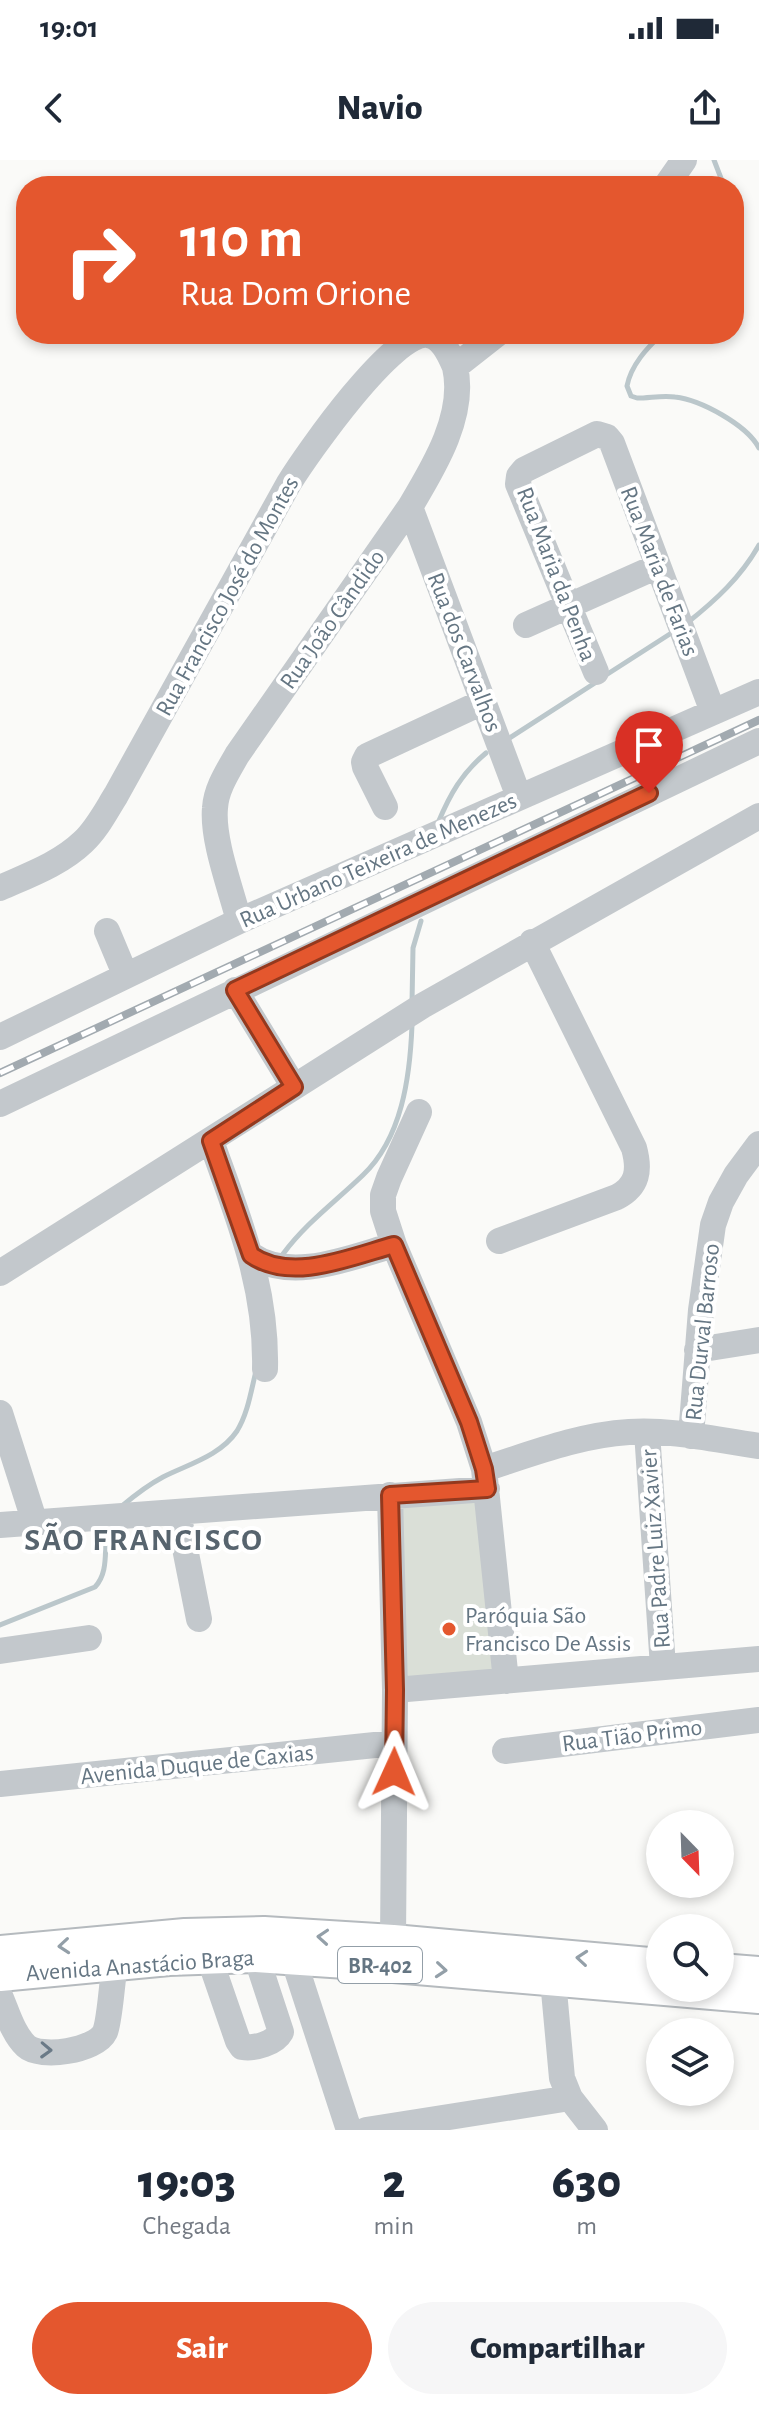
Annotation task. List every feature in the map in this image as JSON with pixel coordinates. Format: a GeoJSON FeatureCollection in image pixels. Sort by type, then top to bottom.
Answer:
{"type":"FeatureCollection","features":[{"type":"Feature","properties":{"kind":"main road","name":"Avenida Anastácio Braga"},"geometry":{"type":"LineString","coordinates":[[0,1975],[131,1955],[228,1932],[393,1941],[646,1964]]}},
{"type":"Feature","properties":{"kind":"main road","name":"Avenida Anastácio Braga"},"geometry":{"type":"LineString","coordinates":[[0,1952],[293,1958],[759,1997]]}},
{"type":"Feature","properties":{"kind":"main road"},"geometry":{"type":"LineString","coordinates":[[734,1971],[759,1973]]}},
{"type":"Feature","properties":{"kind":"street","name":"Rua Francisco José do Montes"},"geometry":{"type":"LineString","coordinates":[[0,888],[52,865],[83,842],[98,824],[289,483],[356,392],[393,352],[405,344]]}},
{"type":"Feature","properties":{"kind":"street","name":"Rua Francisco José do Montes"},"geometry":{"type":"LineString","coordinates":[[442,344],[455,367]]}},
{"type":"Feature","properties":{"kind":"street"},"geometry":{"type":"LineString","coordinates":[[455,367],[484,344]]}},
{"type":"Feature","properties":{"kind":"street","name":"Rua João Cândido"},"geometry":{"type":"LineString","coordinates":[[239,921],[216,835],[215,807],[222,781],[410,507],[453,417],[458,387],[455,367]]}},
{"type":"Feature","properties":{"kind":"street","name":"Rua Maria de Farias"},"geometry":{"type":"LineString","coordinates":[[519,476],[532,465],[597,434],[612,443],[713,712]]}},
{"type":"Feature","properties":{"kind":"street","name":"Rua Maria da Penha"},"geometry":{"type":"LineString","coordinates":[[519,476],[520,492],[596,672]]}},
{"type":"Feature","properties":{"kind":"street","name":"Rua dos Carvalhos"},"geometry":{"type":"LineString","coordinates":[[410,507],[519,797]]}},
{"type":"Feature","properties":{"kind":"street"},"geometry":{"type":"LineString","coordinates":[[526,625],[658,566]]}},
{"type":"Feature","properties":{"kind":"street","name":"Rua Urbano Teixeira de Menezes"},"geometry":{"type":"LineString","coordinates":[[0,1037],[239,921],[759,692]]}},
{"type":"Feature","properties":{"kind":"street"},"geometry":{"type":"LineString","coordinates":[[385,807],[365,767],[367,756],[483,702]]}},
{"type":"Feature","properties":{"kind":"street"},"geometry":{"type":"LineString","coordinates":[[0,1104],[759,741]]}},
{"type":"Feature","properties":{"kind":"street"},"geometry":{"type":"LineString","coordinates":[[0,1273],[412,1012],[759,816]]}},
{"type":"Feature","properties":{"kind":"street"},"geometry":{"type":"LineString","coordinates":[[107,931],[125,974]]}},
{"type":"Feature","properties":{"kind":"street"},"geometry":{"type":"LineString","coordinates":[[499,1241],[617,1197],[626,1192],[637,1176],[634,1148],[532,942]]}},
{"type":"Feature","properties":{"kind":"street"},"geometry":{"type":"LineString","coordinates":[[235,990],[294,1087]]}},
{"type":"Feature","properties":{"kind":"street"},"geometry":{"type":"LineString","coordinates":[[419,1112],[383,1195],[383,1211],[394,1245],[469,1422],[485,1479],[506,1681]]}},
{"type":"Feature","properties":{"kind":"street"},"geometry":{"type":"LineString","coordinates":[[211,1141],[251,1255],[265,1329],[265,1369]]}},
{"type":"Feature","properties":{"kind":"street","name":"Rua Durval Barroso"},"geometry":{"type":"LineString","coordinates":[[691,1436],[697,1350],[713,1225],[721,1202],[759,1144]]}},
{"type":"Feature","properties":{"kind":"street"},"geometry":{"type":"LineString","coordinates":[[251,1255],[274,1266],[294,1268],[328,1263],[394,1245]]}},
{"type":"Feature","properties":{"kind":"street"},"geometry":{"type":"LineString","coordinates":[[697,1350],[759,1340]]}},
{"type":"Feature","properties":{"kind":"street"},"geometry":{"type":"LineString","coordinates":[[0,1413],[35,1523]]}},
{"type":"Feature","properties":{"kind":"street"},"geometry":{"type":"LineString","coordinates":[[0,1525],[390,1495],[485,1479],[577,1440],[611,1434],[647,1432],[759,1446]]}},
{"type":"Feature","properties":{"kind":"street","name":"Rua Padre Luiz Xavier"},"geometry":{"type":"LineString","coordinates":[[647,1432],[663,1667]]}},
{"type":"Feature","properties":{"kind":"street"},"geometry":{"type":"LineString","coordinates":[[390,1495],[395,1690],[393,1941]]}},
{"type":"Feature","properties":{"kind":"street"},"geometry":{"type":"LineString","coordinates":[[178,1513],[199,1619]]}},
{"type":"Feature","properties":{"kind":"street"},"geometry":{"type":"LineString","coordinates":[[0,1651],[89,1638]]}},
{"type":"Feature","properties":{"kind":"street"},"geometry":{"type":"LineString","coordinates":[[395,1690],[759,1659]]}},
{"type":"Feature","properties":{"kind":"street","name":"Rua Tião Primo"},"geometry":{"type":"LineString","coordinates":[[505,1751],[759,1720]]}},
{"type":"Feature","properties":{"kind":"street","name":"Avenida Duque de Caxias"},"geometry":{"type":"LineString","coordinates":[[0,1784],[394,1743]]}},
{"type":"Feature","properties":{"kind":"street"},"geometry":{"type":"LineString","coordinates":[[0,1996],[16,2032],[26,2046],[37,2052],[80,2049],[97,2042],[105,2032],[131,1955]]}},
{"type":"Feature","properties":{"kind":"street"},"geometry":{"type":"LineString","coordinates":[[209,1957],[238,2041],[242,2047],[252,2048],[278,2037],[281,2032],[256,1956]]}},
{"type":"Feature","properties":{"kind":"street"},"geometry":{"type":"LineString","coordinates":[[293,1958],[349,2130]]}},
{"type":"Feature","properties":{"kind":"street"},"geometry":{"type":"LineString","coordinates":[[553,1980],[560,2063],[570,2098],[595,2130]]}},
{"type":"Feature","properties":{"kind":"street"},"geometry":{"type":"LineString","coordinates":[[366,2130],[570,2098]]}},
{"type":"Feature","properties":{"kind":"shaded area"},"geometry":{"type":"Polygon","coordinates":[[[487,1489],[506,1681],[395,1690],[390,1495],[487,1489]]]}},
{"type":"Feature","properties":{"kind":"waterway"},"geometry":{"type":"LineString","coordinates":[[714,160],[720,176]]}},
{"type":"Feature","properties":{"kind":"waterway"},"geometry":{"type":"LineString","coordinates":[[652,344],[632,371],[627,386],[631,396],[670,396],[697,403],[734,423],[759,448]]}},
{"type":"Feature","properties":{"kind":"waterway"},"geometry":{"type":"LineString","coordinates":[[687,623],[727,587],[759,545]]}},
{"type":"Feature","properties":{"kind":"waterway"},"geometry":{"type":"LineString","coordinates":[[606,675],[673,632]]}},
{"type":"Feature","properties":{"kind":"waterway"},"geometry":{"type":"LineString","coordinates":[[505,741],[598,681]]}},
{"type":"Feature","properties":{"kind":"waterway"},"geometry":{"type":"LineString","coordinates":[[438,823],[458,785],[486,753]]}},
{"type":"Feature","properties":{"kind":"waterway"},"geometry":{"type":"LineString","coordinates":[[412,1003],[413,948],[421,921]]}},
{"type":"Feature","properties":{"kind":"waterway"},"geometry":{"type":"LineString","coordinates":[[283,1254],[311,1222],[363,1175],[387,1143],[406,1086],[412,1025]]}},
{"type":"Feature","properties":{"kind":"waterway"},"geometry":{"type":"LineString","coordinates":[[122,1506],[152,1483],[213,1453],[230,1440],[244,1417],[256,1371]]}},
{"type":"Feature","properties":{"kind":"waterway"},"geometry":{"type":"LineString","coordinates":[[0,1625],[95,1587],[105,1565],[109,1524]]}},
{"type":"Feature","properties":{"kind":"railway"},"geometry":{"type":"LineString","coordinates":[[0,1073],[759,720]]}},
{"type":"Feature","properties":{"kind":"place","name":"Paróquia São Francisco De Assis"},"geometry":{"type":"Point","coordinates":[449,1629]}},
{"type":"Feature","properties":{"kind":"district","name":"SÃO FRANCISCO"},"geometry":{"type":"Point","coordinates":[144,1539]}},
{"type":"Feature","properties":{"kind":"route"},"geometry":{"type":"LineString","coordinates":[[394,1772],[390,1495],[487,1489],[484,1469],[469,1422],[394,1245],[328,1263],[294,1268],[274,1266],[251,1255],[211,1141],[294,1087],[235,990],[649,793]]}}]}
